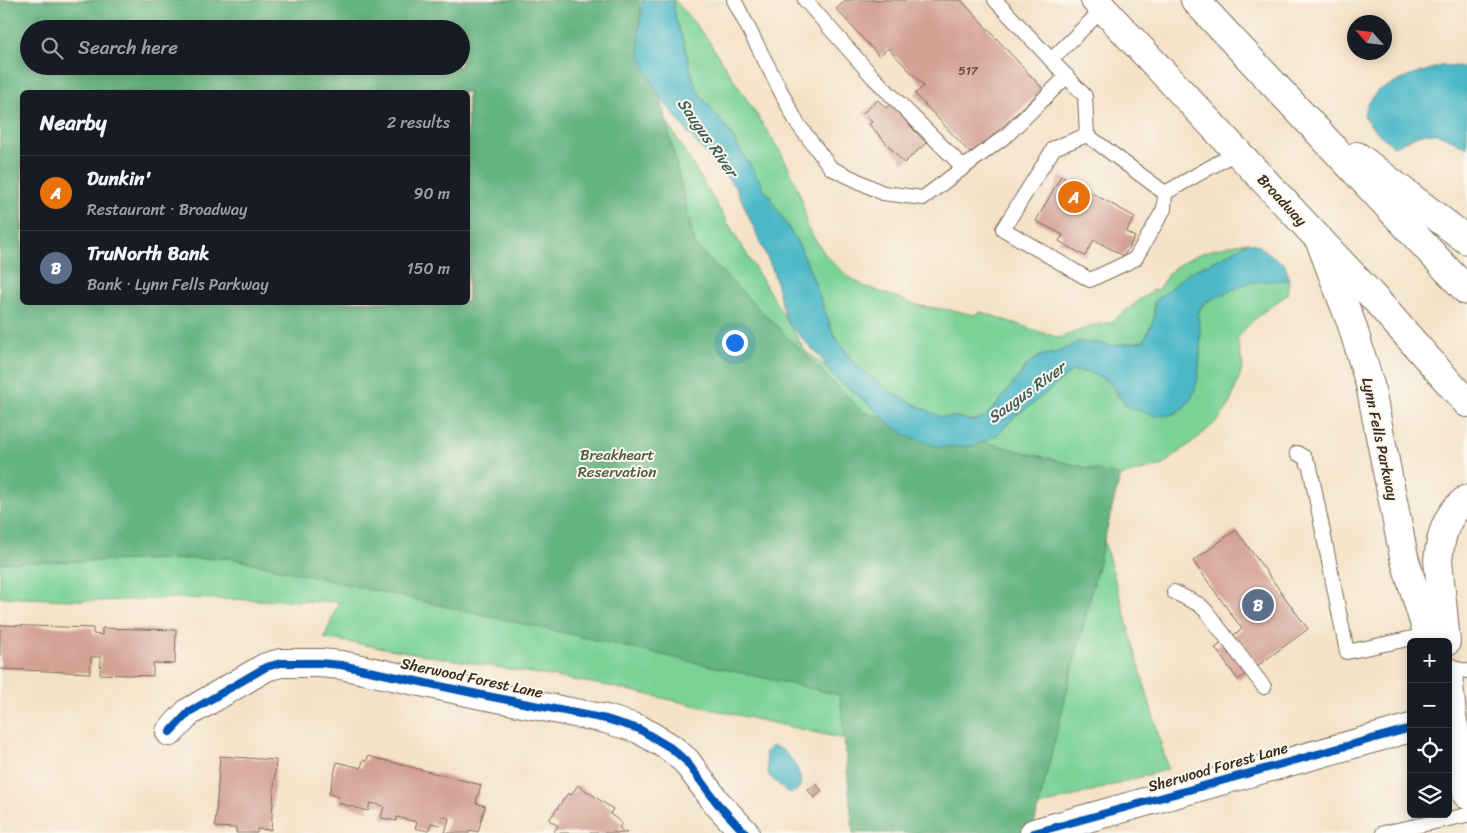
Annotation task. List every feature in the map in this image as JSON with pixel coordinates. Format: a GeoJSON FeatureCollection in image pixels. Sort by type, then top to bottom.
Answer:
{"type":"FeatureCollection","features":[{"type":"Feature","properties":{"kind":"main road"},"geometry":{"type":"LineString","coordinates":[[1195,0],[1467,291]]}},
{"type":"Feature","properties":{"kind":"main road","name":"Broadway"},"geometry":{"type":"LineString","coordinates":[[1099,5],[1319,239],[1467,402]]}},
{"type":"Feature","properties":{"kind":"main road"},"geometry":{"type":"LineString","coordinates":[[1312,126],[1373,167],[1467,240]]}},
{"type":"Feature","properties":{"kind":"main road","name":"Lynn Fells Parkway"},"geometry":{"type":"LineString","coordinates":[[1319,239],[1352,325],[1370,385],[1404,556],[1434,638]]}},
{"type":"Feature","properties":{"kind":"main road"},"geometry":{"type":"LineString","coordinates":[[1434,638],[1440,546],[1448,519],[1454,510],[1467,499]]}},
{"type":"Feature","properties":{"kind":"main road","name":"Sherwood Forest Lane"},"geometry":{"type":"LineString","coordinates":[[170,732],[189,712],[266,667],[281,663],[340,665],[606,719],[639,729],[671,748],[686,761],[723,809],[745,833]]}},
{"type":"Feature","properties":{"kind":"main road"},"geometry":{"type":"LineString","coordinates":[[1452,722],[1467,795]]}},
{"type":"Feature","properties":{"kind":"main road","name":"Sherwood Forest Lane"},"geometry":{"type":"LineString","coordinates":[[1034,833],[1407,729]]}},
{"type":"Feature","properties":{"kind":"lane"},"geometry":{"type":"LineString","coordinates":[[734,0],[797,123],[831,168],[883,193],[924,198],[1007,135],[1067,76]]}},
{"type":"Feature","properties":{"kind":"lane"},"geometry":{"type":"LineString","coordinates":[[805,0],[873,77],[963,167]]}},
{"type":"Feature","properties":{"kind":"lane"},"geometry":{"type":"LineString","coordinates":[[995,0],[1086,96],[1087,135]]}},
{"type":"Feature","properties":{"kind":"lane"},"geometry":{"type":"LineString","coordinates":[[1051,60],[1099,5]]}},
{"type":"Feature","properties":{"kind":"lane"},"geometry":{"type":"LineString","coordinates":[[1087,135],[1054,148],[1004,229],[1090,280],[1134,259],[1164,209],[1165,193]]}},
{"type":"Feature","properties":{"kind":"lane"},"geometry":{"type":"LineString","coordinates":[[1087,135],[1165,193]]}},
{"type":"Feature","properties":{"kind":"lane"},"geometry":{"type":"LineString","coordinates":[[1165,193],[1237,152]]}},
{"type":"Feature","properties":{"kind":"lane"},"geometry":{"type":"LineString","coordinates":[[1297,453],[1304,458],[1310,467],[1347,652],[1407,643]]}},
{"type":"Feature","properties":{"kind":"lane"},"geometry":{"type":"LineString","coordinates":[[1174,592],[1200,605],[1206,611],[1264,688]]}},
{"type":"Feature","properties":{"kind":"lane"},"geometry":{"type":"LineString","coordinates":[[1452,668],[1467,671]]}},
{"type":"Feature","properties":{"kind":"lane"},"geometry":{"type":"LineString","coordinates":[[1383,833],[1467,815]]}},
{"type":"Feature","properties":{"kind":"green space","name":"Breakheart Reservation"},"geometry":{"type":"Polygon","coordinates":[[[0,0],[675,0],[706,37],[778,148],[802,200],[806,226],[825,254],[846,275],[864,286],[920,306],[973,315],[981,312],[1059,338],[1095,325],[1111,322],[1151,291],[1158,289],[1169,273],[1186,260],[1217,248],[1248,242],[1227,255],[1188,273],[1154,302],[1154,318],[1144,341],[1112,346],[1078,342],[1057,353],[1040,356],[1028,364],[995,407],[983,418],[970,421],[957,417],[940,417],[894,394],[856,365],[840,344],[832,331],[798,243],[728,130],[702,97],[694,83],[683,39],[676,21],[673,3],[638,74],[805,351],[962,471],[974,446],[998,434],[1016,415],[1034,403],[1072,371],[1089,373],[1101,378],[1109,384],[1124,402],[1142,411],[1161,415],[1179,412],[1187,404],[1192,394],[1199,369],[1200,334],[1198,317],[1201,308],[1216,297],[1246,283],[1289,280],[1287,295],[1254,320],[1237,339],[1243,366],[1228,407],[1220,418],[1161,466],[1120,476],[1085,473],[1168,769],[947,833],[875,746],[609,686],[324,638],[339,602],[176,598],[96,601],[0,597],[0,0]]]}},
{"type":"Feature","properties":{"kind":"green space","name":"Breakheart Reservation"},"geometry":{"type":"Polygon","coordinates":[[[0,0],[638,0],[695,245],[863,412],[1120,476],[1032,833],[853,833],[840,695],[230,558],[0,563],[0,0]]]}},
{"type":"Feature","properties":{"kind":"water","name":"Saugus River"},"geometry":{"type":"Polygon","coordinates":[[[642,0],[673,0],[676,21],[683,39],[694,83],[702,97],[728,130],[798,243],[832,331],[840,344],[856,365],[894,394],[940,417],[957,417],[970,421],[983,418],[995,407],[1028,364],[1040,356],[1057,353],[1078,342],[1112,346],[1144,341],[1154,318],[1154,302],[1188,273],[1227,255],[1248,242],[1258,245],[1285,265],[1289,280],[1251,282],[1205,302],[1199,309],[1200,354],[1198,377],[1194,393],[1183,408],[1171,415],[1154,416],[1125,405],[1113,386],[1103,378],[1087,372],[1072,371],[1034,403],[1016,415],[998,434],[974,446],[938,447],[908,436],[892,426],[865,401],[832,375],[820,357],[792,328],[785,317],[773,271],[736,188],[663,101],[650,79],[640,55],[639,32],[642,0]]]}},
{"type":"Feature","properties":{"kind":"water"},"geometry":{"type":"Polygon","coordinates":[[[1443,65],[1467,69],[1467,148],[1444,136],[1431,133],[1418,135],[1393,146],[1367,120],[1364,115],[1366,107],[1377,91],[1410,76],[1443,65]]]}},
{"type":"Feature","properties":{"kind":"water"},"geometry":{"type":"Polygon","coordinates":[[[771,746],[786,753],[797,770],[800,786],[796,791],[787,792],[769,776],[765,753],[771,746]]]}},
{"type":"Feature","properties":{"kind":"building"},"geometry":{"type":"Polygon","coordinates":[[[846,0],[961,0],[1043,89],[972,155],[915,94],[924,86],[888,48],[879,56],[836,9],[846,0]]]}},
{"type":"Feature","properties":{"kind":"building"},"geometry":{"type":"Polygon","coordinates":[[[878,100],[886,108],[890,104],[926,143],[904,163],[869,124],[872,122],[863,113],[878,100]]]}},
{"type":"Feature","properties":{"kind":"building"},"geometry":{"type":"Polygon","coordinates":[[[1061,176],[1135,217],[1126,232],[1135,237],[1124,256],[1094,240],[1085,256],[1059,241],[1063,235],[1036,221],[1061,176]]]}},
{"type":"Feature","properties":{"kind":"building"},"geometry":{"type":"Polygon","coordinates":[[[1236,530],[1308,629],[1238,680],[1215,648],[1242,629],[1193,561],[1236,530]]]}},
{"type":"Feature","properties":{"kind":"building"},"geometry":{"type":"Polygon","coordinates":[[[0,625],[93,628],[93,634],[102,635],[102,628],[176,630],[175,664],[153,663],[153,676],[100,674],[101,657],[91,657],[90,673],[0,669],[0,625]]]}},
{"type":"Feature","properties":{"kind":"building"},"geometry":{"type":"Polygon","coordinates":[[[220,756],[276,760],[271,830],[257,829],[257,833],[236,833],[236,828],[215,827],[220,756]]]}},
{"type":"Feature","properties":{"kind":"building"},"geometry":{"type":"Polygon","coordinates":[[[368,756],[481,785],[476,803],[485,806],[478,832],[470,830],[469,833],[445,833],[449,818],[442,816],[440,825],[431,823],[428,831],[415,828],[417,822],[397,817],[396,821],[381,818],[384,806],[370,803],[368,811],[338,803],[339,797],[329,794],[337,762],[361,768],[363,760],[367,761],[368,756]]]}},
{"type":"Feature","properties":{"kind":"building"},"geometry":{"type":"Polygon","coordinates":[[[816,784],[822,791],[814,798],[808,790],[816,784]]]}},
{"type":"Feature","properties":{"kind":"building"},"geometry":{"type":"Polygon","coordinates":[[[578,785],[613,809],[610,814],[622,823],[619,828],[627,833],[553,833],[558,826],[549,820],[568,793],[571,795],[578,785]]]}},
{"type":"Feature","properties":{"kind":"cycle path"},"geometry":{"type":"LineString","coordinates":[[170,732],[189,712],[266,667],[281,663],[341,665],[606,719],[639,729],[671,748],[686,761],[717,803],[745,833]]}},
{"type":"Feature","properties":{"kind":"cycle path"},"geometry":{"type":"LineString","coordinates":[[1034,833],[1407,729]]}},
{"type":"Feature","properties":{"kind":"place","name":"Dunkin'"},"geometry":{"type":"Point","coordinates":[1074,197]}},
{"type":"Feature","properties":{"kind":"place","name":"TruNorth Bank"},"geometry":{"type":"Point","coordinates":[1258,605]}}]}
